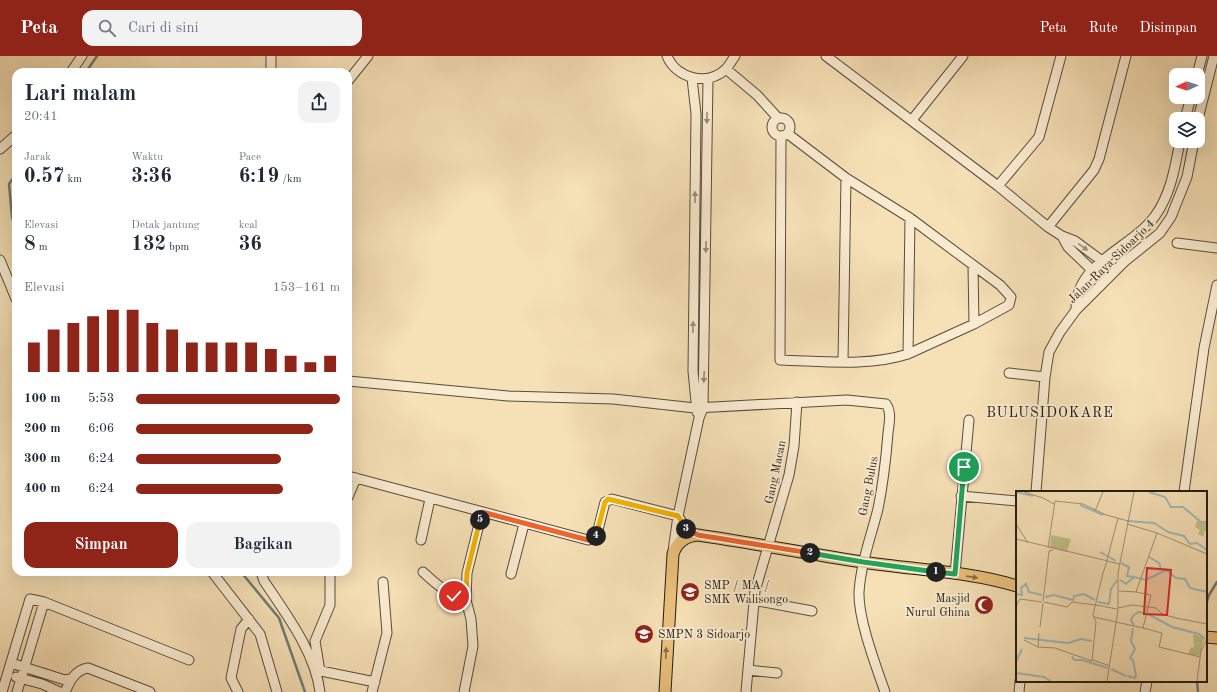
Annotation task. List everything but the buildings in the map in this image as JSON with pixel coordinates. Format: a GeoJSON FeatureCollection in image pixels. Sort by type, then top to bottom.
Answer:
{"type":"FeatureCollection","features":[{"type":"Feature","properties":{"kind":"main road"},"geometry":{"type":"LineString","coordinates":[[665,692],[673,554],[675,547],[682,540],[688,537],[698,535],[769,545],[863,562],[955,574],[1016,586]]}},
{"type":"Feature","properties":{"kind":"street"},"geometry":{"type":"LineString","coordinates":[[74,68],[82,56]]}},
{"type":"Feature","properties":{"kind":"street"},"geometry":{"type":"LineString","coordinates":[[271,56],[271,68]]}},
{"type":"Feature","properties":{"kind":"street"},"geometry":{"type":"LineString","coordinates":[[352,76],[368,56]]}},
{"type":"Feature","properties":{"kind":"street"},"geometry":{"type":"LineString","coordinates":[[667,56],[670,62],[680,72],[692,78],[708,78],[717,75],[726,69],[735,56]]}},
{"type":"Feature","properties":{"kind":"street"},"geometry":{"type":"LineString","coordinates":[[826,56],[998,186],[1048,227],[1062,236],[1075,241],[1102,261]]}},
{"type":"Feature","properties":{"kind":"street"},"geometry":{"type":"LineString","coordinates":[[912,120],[963,56]]}},
{"type":"Feature","properties":{"kind":"street"},"geometry":{"type":"LineString","coordinates":[[998,186],[1039,137],[1061,56]]}},
{"type":"Feature","properties":{"kind":"street"},"geometry":{"type":"LineString","coordinates":[[1048,227],[1094,170],[1099,159],[1126,56]]}},
{"type":"Feature","properties":{"kind":"street"},"geometry":{"type":"LineString","coordinates":[[1199,68],[1202,56]]}},
{"type":"Feature","properties":{"kind":"street"},"geometry":{"type":"LineString","coordinates":[[1200,112],[1214,56]]}},
{"type":"Feature","properties":{"kind":"street"},"geometry":{"type":"LineString","coordinates":[[726,69],[757,95],[778,118],[782,118],[789,122],[790,130],[784,135],[780,360],[843,362],[889,359],[908,354],[1006,308],[1011,301],[1008,292],[910,218],[846,178],[784,135],[773,133],[772,129],[774,121],[778,118]]}},
{"type":"Feature","properties":{"kind":"street"},"geometry":{"type":"LineString","coordinates":[[692,78],[696,114],[693,346],[699,408]]}},
{"type":"Feature","properties":{"kind":"street"},"geometry":{"type":"LineString","coordinates":[[673,554],[678,516],[699,418],[708,78]]}},
{"type":"Feature","properties":{"kind":"street"},"geometry":{"type":"LineString","coordinates":[[0,149],[12,139]]}},
{"type":"Feature","properties":{"kind":"street"},"geometry":{"type":"LineString","coordinates":[[1076,310],[1076,299],[1079,288],[1092,270],[1132,238],[1156,215],[1166,198],[1171,183],[1178,148]]}},
{"type":"Feature","properties":{"kind":"street","name":"Jalan Raya Sidoarjo 4"},"geometry":{"type":"LineString","coordinates":[[1038,491],[1045,377],[1049,352],[1060,332],[1076,310],[1124,262],[1160,233],[1171,217],[1187,177],[1193,148]]}},
{"type":"Feature","properties":{"kind":"street"},"geometry":{"type":"LineString","coordinates":[[843,362],[846,178]]}},
{"type":"Feature","properties":{"kind":"street"},"geometry":{"type":"LineString","coordinates":[[908,354],[910,218]]}},
{"type":"Feature","properties":{"kind":"street"},"geometry":{"type":"LineString","coordinates":[[1062,236],[1068,247],[1092,270]]}},
{"type":"Feature","properties":{"kind":"street"},"geometry":{"type":"LineString","coordinates":[[1177,243],[1217,248]]}},
{"type":"Feature","properties":{"kind":"street"},"geometry":{"type":"LineString","coordinates":[[0,260],[12,289]]}},
{"type":"Feature","properties":{"kind":"street"},"geometry":{"type":"LineString","coordinates":[[973,266],[974,324]]}},
{"type":"Feature","properties":{"kind":"street"},"geometry":{"type":"LineString","coordinates":[[1184,491],[1204,348],[1217,285]]}},
{"type":"Feature","properties":{"kind":"street"},"geometry":{"type":"LineString","coordinates":[[1009,373],[1045,377]]}},
{"type":"Feature","properties":{"kind":"street"},"geometry":{"type":"LineString","coordinates":[[352,381],[508,396],[613,399],[699,408],[797,402]]}},
{"type":"Feature","properties":{"kind":"street","name":"Gang Bulus"},"geometry":{"type":"LineString","coordinates":[[797,402],[847,400],[881,403],[886,404],[890,413],[886,468],[877,510],[863,562],[859,592],[861,607],[885,692]]}},
{"type":"Feature","properties":{"kind":"street","name":"Gang Macan"},"geometry":{"type":"LineString","coordinates":[[746,692],[753,600],[789,474],[794,446],[797,402]]}},
{"type":"Feature","properties":{"kind":"street"},"geometry":{"type":"LineString","coordinates":[[955,574],[969,420]]}},
{"type":"Feature","properties":{"kind":"street"},"geometry":{"type":"LineString","coordinates":[[352,477],[588,540],[592,540],[597,534],[605,502],[612,499],[678,516],[686,529],[698,535]]}},
{"type":"Feature","properties":{"kind":"street"},"geometry":{"type":"LineString","coordinates":[[961,496],[1016,501]]}},
{"type":"Feature","properties":{"kind":"street"},"geometry":{"type":"LineString","coordinates":[[421,540],[430,499]]}},
{"type":"Feature","properties":{"kind":"street"},"geometry":{"type":"LineString","coordinates":[[464,692],[473,646],[471,619],[466,600],[467,573],[482,512]]}},
{"type":"Feature","properties":{"kind":"street"},"geometry":{"type":"LineString","coordinates":[[511,574],[524,524]]}},
{"type":"Feature","properties":{"kind":"street"},"geometry":{"type":"LineString","coordinates":[[423,572],[438,586],[454,596],[466,600]]}},
{"type":"Feature","properties":{"kind":"street"},"geometry":{"type":"LineString","coordinates":[[215,576],[260,634],[278,692]]}},
{"type":"Feature","properties":{"kind":"street"},"geometry":{"type":"LineString","coordinates":[[262,576],[318,670],[375,682]]}},
{"type":"Feature","properties":{"kind":"street"},"geometry":{"type":"LineString","coordinates":[[320,692],[315,641],[330,605],[330,576]]}},
{"type":"Feature","properties":{"kind":"street"},"geometry":{"type":"LineString","coordinates":[[372,692],[387,633],[383,582]]}},
{"type":"Feature","properties":{"kind":"street"},"geometry":{"type":"LineString","coordinates":[[2,692],[30,599],[44,602],[189,660]]}},
{"type":"Feature","properties":{"kind":"street"},"geometry":{"type":"LineString","coordinates":[[753,600],[812,611]]}},
{"type":"Feature","properties":{"kind":"street"},"geometry":{"type":"LineString","coordinates":[[17,692],[44,602]]}},
{"type":"Feature","properties":{"kind":"street"},"geometry":{"type":"LineString","coordinates":[[238,692],[231,678],[241,629],[249,619]]}},
{"type":"Feature","properties":{"kind":"street"},"geometry":{"type":"LineString","coordinates":[[11,663],[65,680],[70,679]]}},
{"type":"Feature","properties":{"kind":"street"},"geometry":{"type":"LineString","coordinates":[[65,692],[70,679],[79,671],[88,668],[150,692]]}},
{"type":"Feature","properties":{"kind":"street"},"geometry":{"type":"LineString","coordinates":[[748,670],[777,673]]}},
{"type":"Feature","properties":{"kind":"street"},"geometry":{"type":"LineString","coordinates":[[7,675],[42,684],[60,692]]}},
{"type":"Feature","properties":{"kind":"street"},"geometry":{"type":"LineString","coordinates":[[1019,692],[1020,682]]}},
{"type":"Feature","properties":{"kind":"street"},"geometry":{"type":"LineString","coordinates":[[1145,692],[1146,682]]}},
{"type":"Feature","properties":{"kind":"waterway"},"geometry":{"type":"LineString","coordinates":[[89,68],[97,56]]}},
{"type":"Feature","properties":{"kind":"waterway"},"geometry":{"type":"LineString","coordinates":[[12,180],[9,184],[12,217]]}},
{"type":"Feature","properties":{"kind":"waterway"},"geometry":{"type":"LineString","coordinates":[[244,576],[279,618],[305,692]]}},
{"type":"Feature","properties":{"kind":"waterway"},"geometry":{"type":"LineString","coordinates":[[1207,602],[1209,595],[1217,582]]}},
{"type":"Feature","properties":{"kind":"waterway"},"geometry":{"type":"LineString","coordinates":[[1197,682],[1198,692]]}},
{"type":"Feature","properties":{"kind":"place","name":"SMP / MA / SMK Walisongo"},"geometry":{"type":"Point","coordinates":[690,592]}},
{"type":"Feature","properties":{"kind":"place","name":"Masjid Nurul Ghina"},"geometry":{"type":"Point","coordinates":[984,605]}},
{"type":"Feature","properties":{"kind":"place","name":"SMPN 3 Sidoarjo"},"geometry":{"type":"Point","coordinates":[644,634]}},
{"type":"Feature","properties":{"kind":"district","name":"BULUSIDOKARE"},"geometry":{"type":"Point","coordinates":[1050,412]}},
{"type":"Feature","properties":{"kind":"route"},"geometry":{"type":"LineString","coordinates":[[454,596],[466,600],[467,573],[470,556],[482,512],[499,518],[592,540],[597,534],[605,502],[608,499],[678,516],[686,529],[698,535],[769,545],[863,562],[955,574],[964,467]]}}]}
